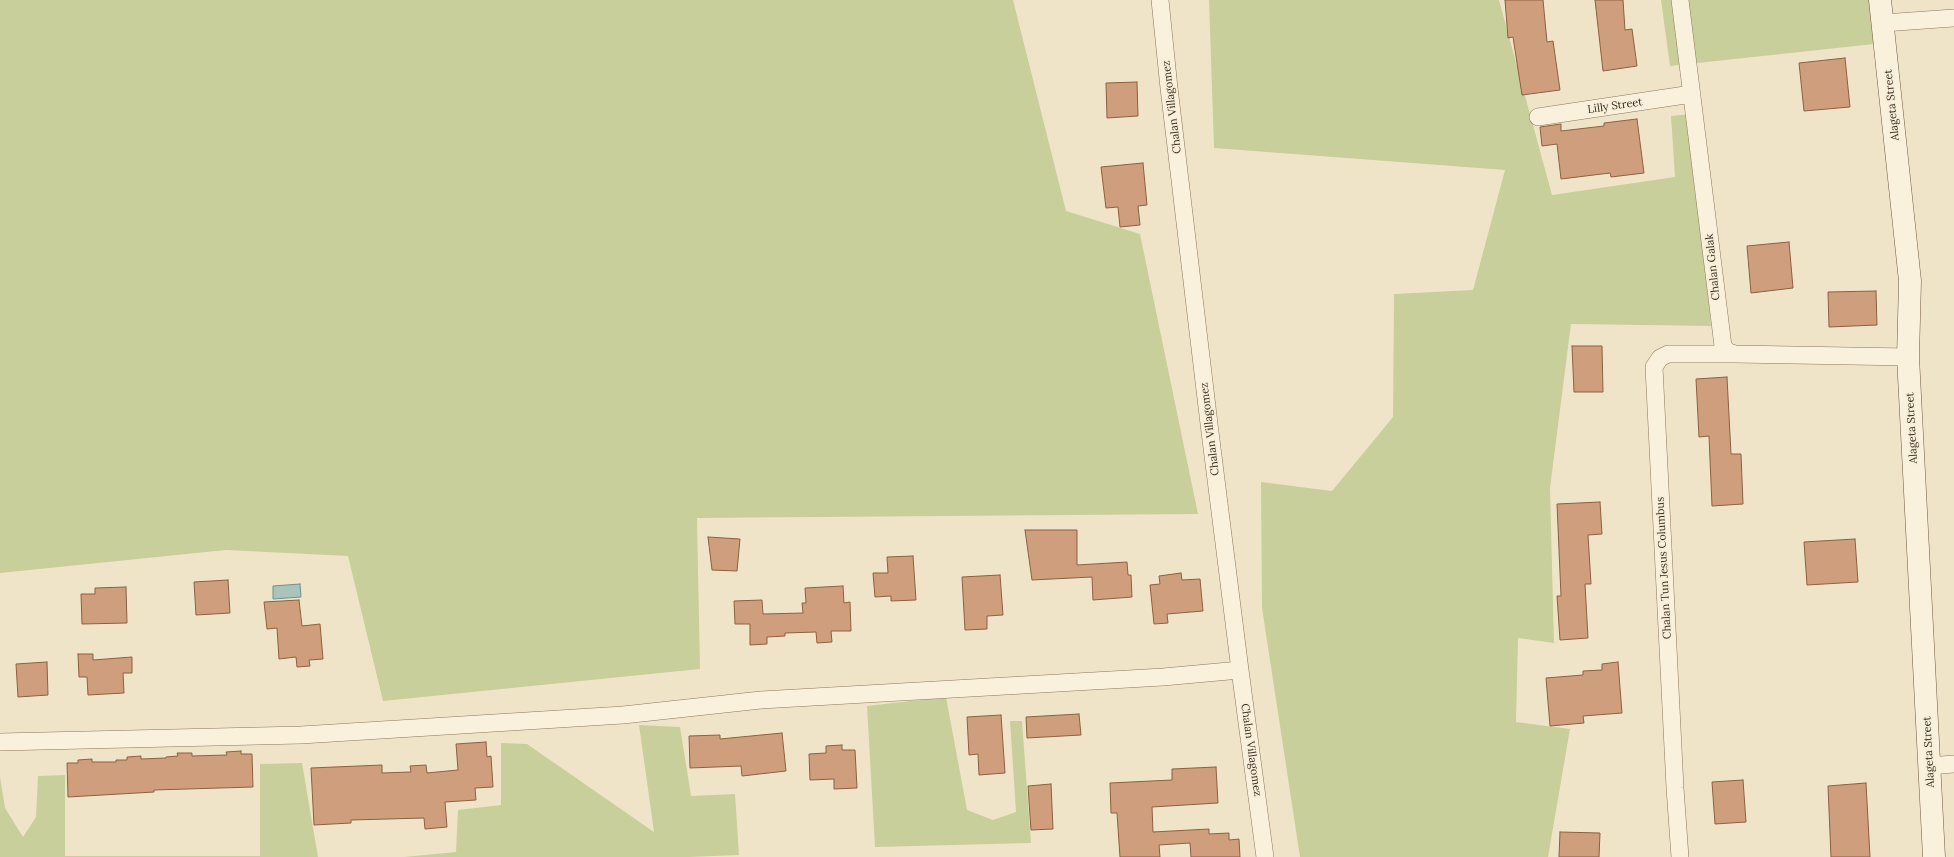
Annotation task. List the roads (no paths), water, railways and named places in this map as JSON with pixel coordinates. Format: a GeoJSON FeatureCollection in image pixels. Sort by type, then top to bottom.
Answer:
{"type":"FeatureCollection","features":[{"type":"Feature","properties":{"kind":"main road","name":"Alageta Street"},"geometry":{"type":"LineString","coordinates":[[1880,0],[1910,281],[1908,357],[1934,857]]}},
{"type":"Feature","properties":{"kind":"street","name":"Chalan Villagomez"},"geometry":{"type":"LineString","coordinates":[[1160,0],[1169,88],[1240,670],[1265,857]]}},
{"type":"Feature","properties":{"kind":"street","name":"Chalan Galak"},"geometry":{"type":"LineString","coordinates":[[1680,0],[1715,274],[1721,340],[1725,349],[1735,354]]}},
{"type":"Feature","properties":{"kind":"street"},"geometry":{"type":"LineString","coordinates":[[1883,23],[1954,18]]}},
{"type":"Feature","properties":{"kind":"street","name":"Lilly Street"},"geometry":{"type":"LineString","coordinates":[[1538,117],[1692,94]]}},
{"type":"Feature","properties":{"kind":"street","name":"Chalan Tun Jesus Columbus"},"geometry":{"type":"LineString","coordinates":[[1680,857],[1654,367],[1660,358],[1668,354],[1735,354]]}},
{"type":"Feature","properties":{"kind":"street"},"geometry":{"type":"LineString","coordinates":[[1735,354],[1908,357]]}},
{"type":"Feature","properties":{"kind":"street"},"geometry":{"type":"LineString","coordinates":[[0,742],[301,735],[615,715],[761,700],[1163,677],[1240,670]]}},
{"type":"Feature","properties":{"kind":"street"},"geometry":{"type":"LineString","coordinates":[[1929,766],[1954,764]]}},
{"type":"Feature","properties":{"kind":"water"},"geometry":{"type":"Polygon","coordinates":[[[300,584],[301,597],[273,599],[273,586],[300,584]]]}}]}
